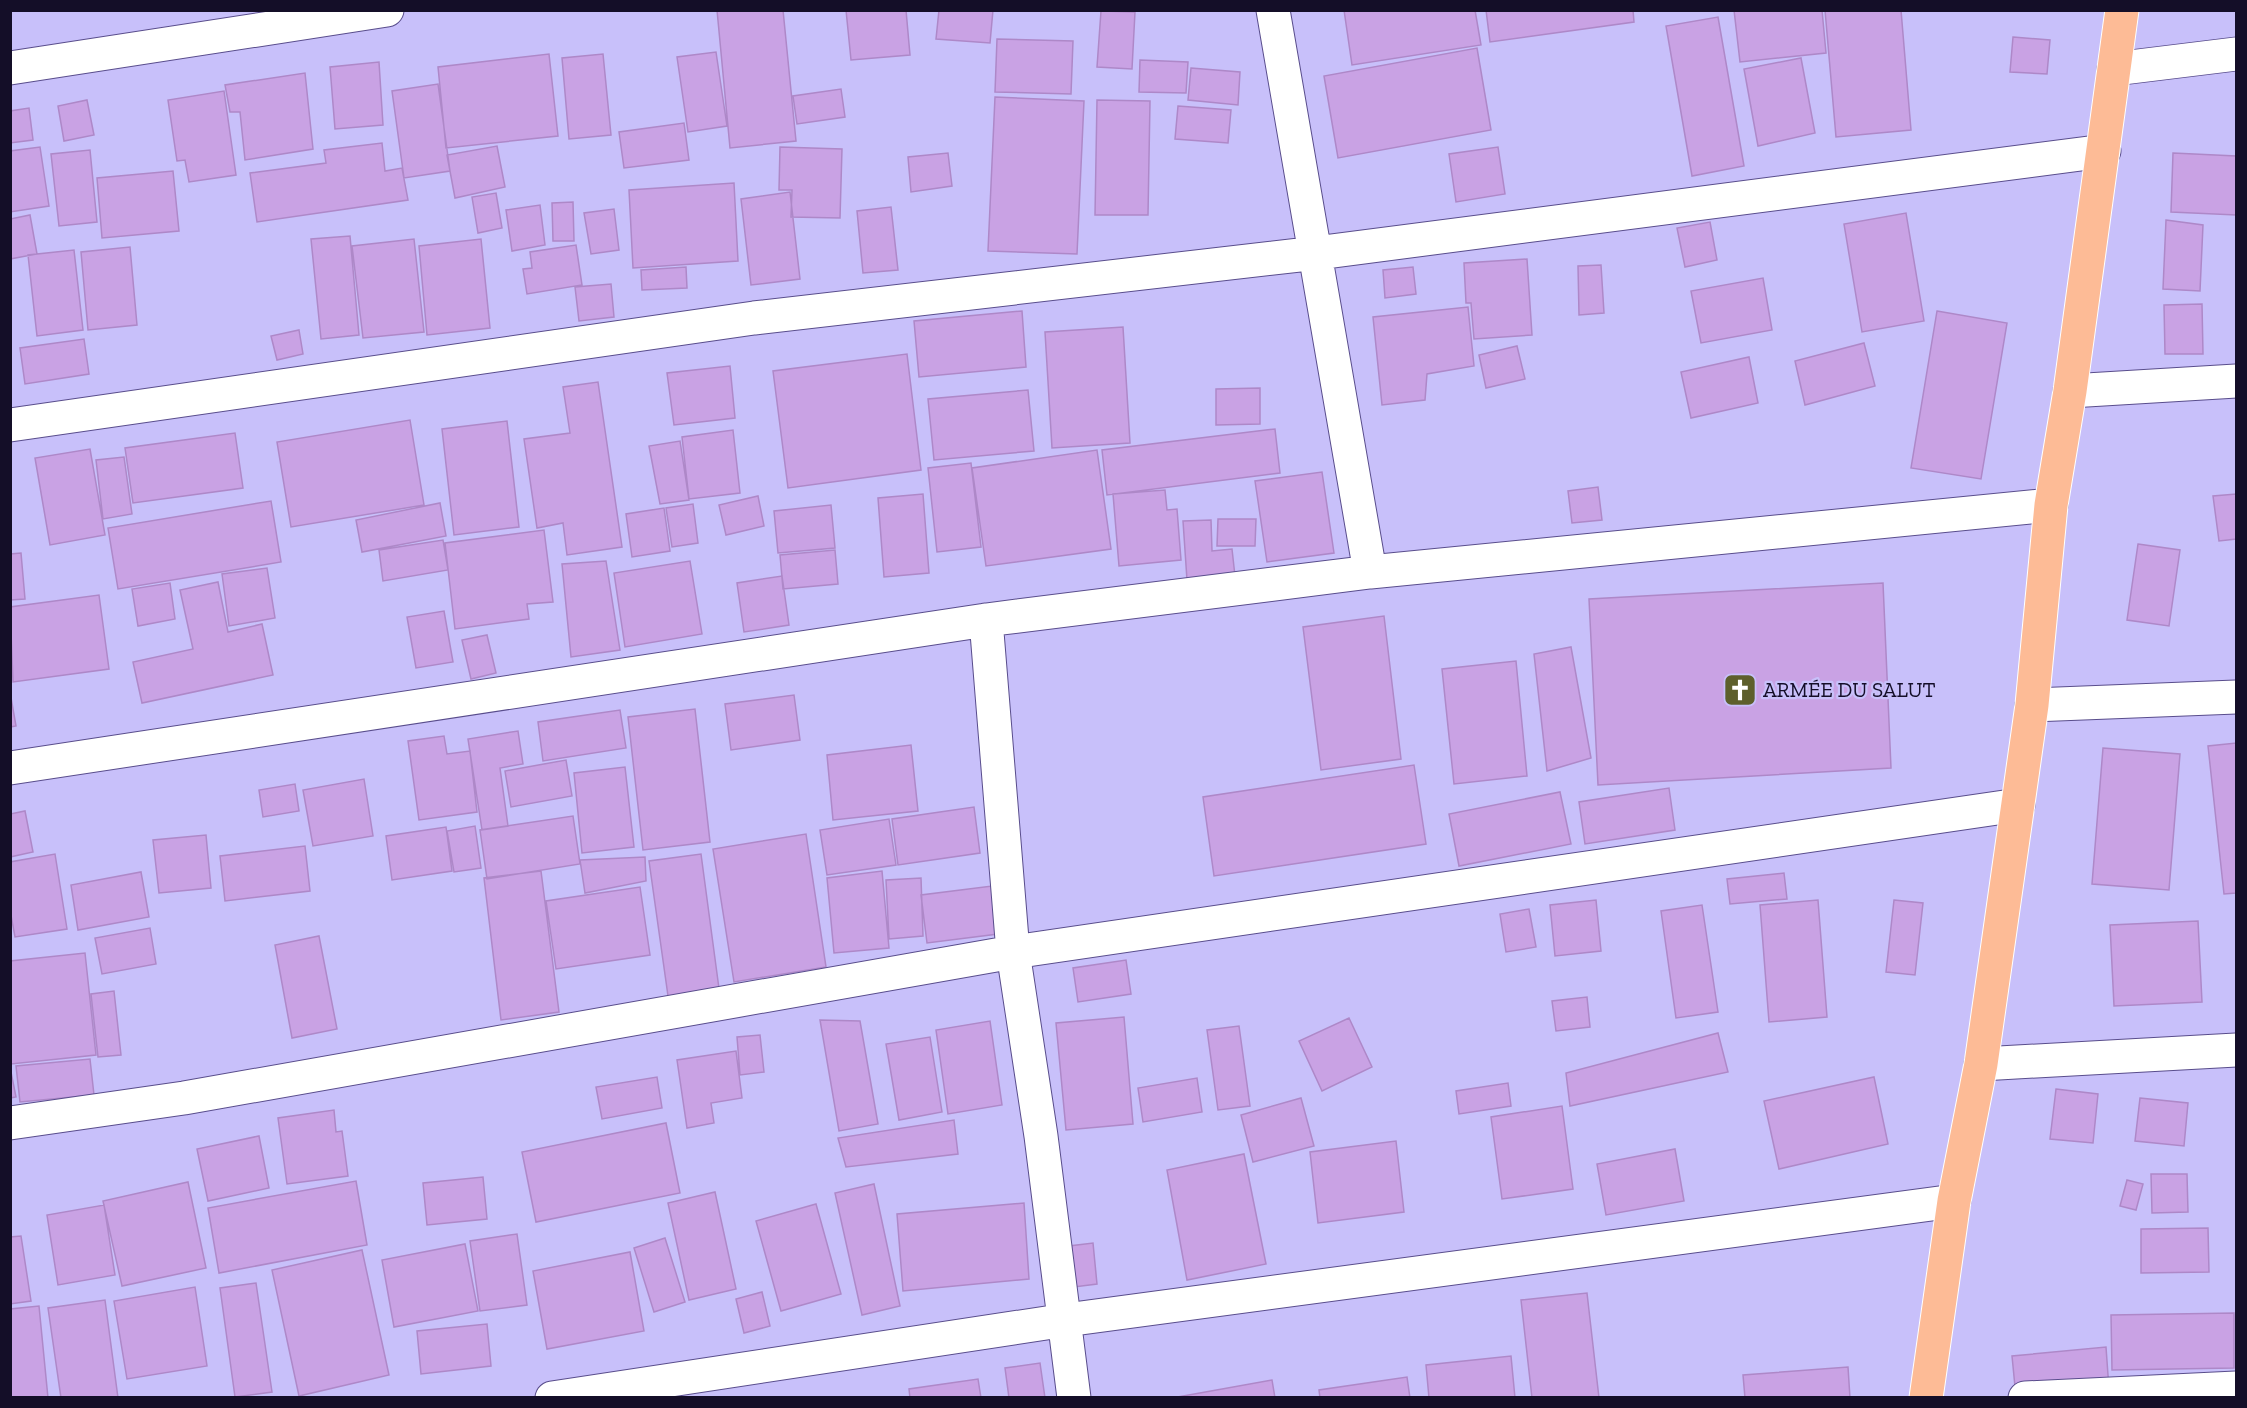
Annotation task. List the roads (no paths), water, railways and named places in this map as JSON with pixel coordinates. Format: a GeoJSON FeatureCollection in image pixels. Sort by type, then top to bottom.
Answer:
{"type":"FeatureCollection","features":[{"type":"Feature","properties":{"kind":"highway"},"geometry":{"type":"LineString","coordinates":[[1926,1398],[1954,1201],[1981,1064],[2018,805],[2032,705],[2051,505],[2070,391],[2122,10]]}},
{"type":"Feature","properties":{"kind":"street"},"geometry":{"type":"LineString","coordinates":[[10,68],[387,10]]}},
{"type":"Feature","properties":{"kind":"street"},"geometry":{"type":"LineString","coordinates":[[1273,10],[1317,253],[1370,572]]}},
{"type":"Feature","properties":{"kind":"street"},"geometry":{"type":"LineString","coordinates":[[2114,69],[2236,54]]}},
{"type":"Feature","properties":{"kind":"street"},"geometry":{"type":"LineString","coordinates":[[10,425],[754,318],[1317,253],[2104,152]]}},
{"type":"Feature","properties":{"kind":"street"},"geometry":{"type":"LineString","coordinates":[[2070,391],[2236,381]]}},
{"type":"Feature","properties":{"kind":"street"},"geometry":{"type":"LineString","coordinates":[[10,768],[986,620],[1370,572],[2051,505]]}},
{"type":"Feature","properties":{"kind":"street"},"geometry":{"type":"LineString","coordinates":[[986,620],[1013,952],[1066,1320],[1074,1398]]}},
{"type":"Feature","properties":{"kind":"street"},"geometry":{"type":"LineString","coordinates":[[2032,705],[2236,697]]}},
{"type":"Feature","properties":{"kind":"street"},"geometry":{"type":"LineString","coordinates":[[10,1123],[184,1098],[1013,952],[2018,805]]}},
{"type":"Feature","properties":{"kind":"street"},"geometry":{"type":"LineString","coordinates":[[1981,1064],[2236,1050]]}},
{"type":"Feature","properties":{"kind":"street"},"geometry":{"type":"LineString","coordinates":[[552,1398],[1066,1320],[1954,1201]]}},
{"type":"Feature","properties":{"kind":"street"},"geometry":{"type":"LineString","coordinates":[[2025,1398],[2236,1388]]}},
{"type":"Feature","properties":{"kind":"place","name":"ARMÉE DU SALUT"},"geometry":{"type":"Point","coordinates":[1740,690]}}]}
